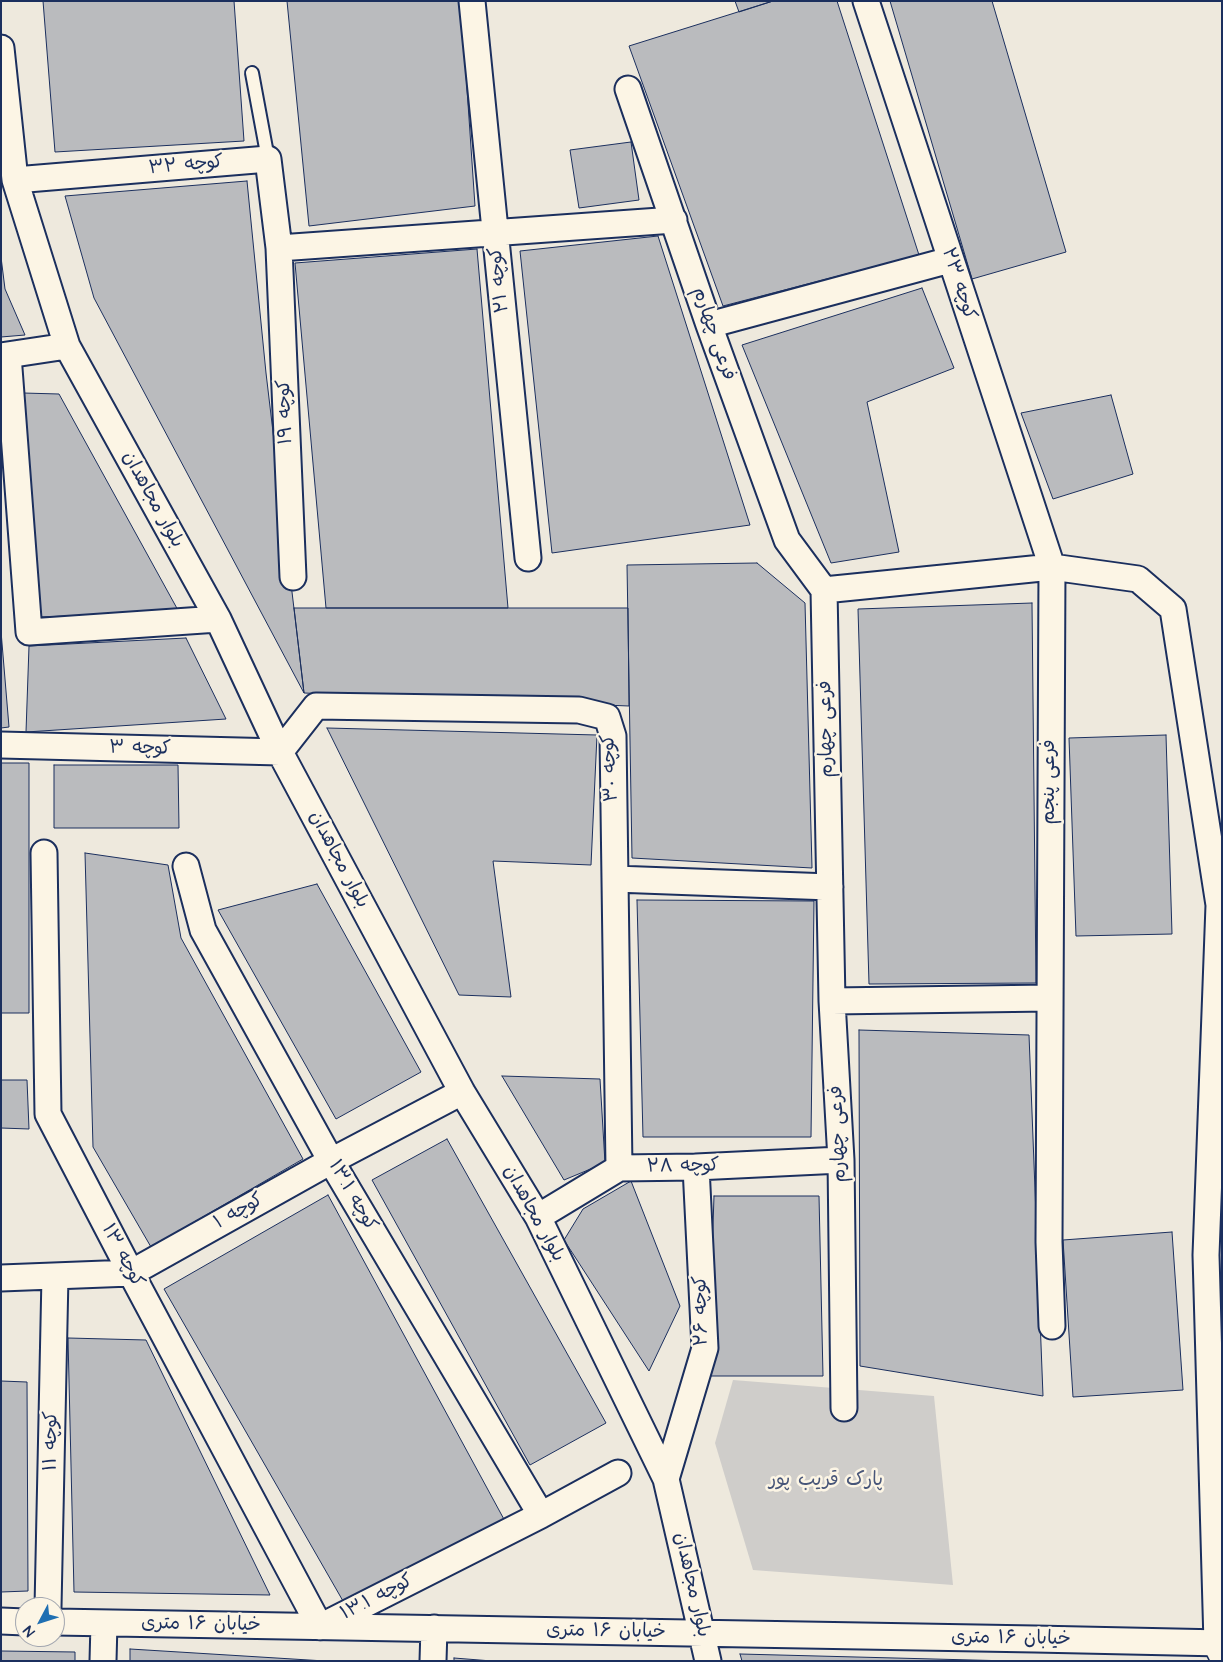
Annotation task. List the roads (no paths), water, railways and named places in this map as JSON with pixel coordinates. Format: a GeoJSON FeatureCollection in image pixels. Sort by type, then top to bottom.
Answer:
{"type":"FeatureCollection","features":[{"type":"Feature","properties":{"kind":"street","name":"کوچه ۲۱"},"geometry":{"type":"LineString","coordinates":[[472,1],[528,558]]}},
{"type":"Feature","properties":{"kind":"street","name":"کوچه ۲۳"},"geometry":{"type":"LineString","coordinates":[[866,1],[1052,566]]}},
{"type":"Feature","properties":{"kind":"street","name":"بلوار مجاهدان"},"geometry":{"type":"LineString","coordinates":[[1,48],[15,180],[67,346],[218,619],[280,752],[462,1092],[538,1217],[666,1479],[708,1661]]}},
{"type":"Feature","properties":{"kind":"street","name":"فرعی چهارم"},"geometry":{"type":"LineString","coordinates":[[628,89],[709,326],[787,540],[824,590],[832,1001],[841,1160],[844,1408]]}},
{"type":"Feature","properties":{"kind":"street"},"geometry":{"type":"LineString","coordinates":[[268,159],[279,248],[674,220]]}},
{"type":"Feature","properties":{"kind":"street","name":"کوچه ۳۲"},"geometry":{"type":"LineString","coordinates":[[15,180],[268,159]]}},
{"type":"Feature","properties":{"kind":"street","name":"کوچه ۱۹"},"geometry":{"type":"LineString","coordinates":[[279,248],[294,577]]}},
{"type":"Feature","properties":{"kind":"street"},"geometry":{"type":"LineString","coordinates":[[709,326],[950,260]]}},
{"type":"Feature","properties":{"kind":"street"},"geometry":{"type":"LineString","coordinates":[[67,346],[5,356],[29,632],[218,619]]}},
{"type":"Feature","properties":{"kind":"street"},"geometry":{"type":"LineString","coordinates":[[824,590],[1052,566],[1138,579],[1173,609],[1219,905],[1206,1255],[1220,1647]]}},
{"type":"Feature","properties":{"kind":"street","name":"فرعی پنجم"},"geometry":{"type":"LineString","coordinates":[[1049,998],[1052,566]]}},
{"type":"Feature","properties":{"kind":"street","name":"کوچه ۳۰"},"geometry":{"type":"LineString","coordinates":[[280,752],[316,706],[579,710],[607,717],[613,736],[619,1168]]}},
{"type":"Feature","properties":{"kind":"street","name":"کوچه ۳"},"geometry":{"type":"LineString","coordinates":[[1,746],[280,752]]}},
{"type":"Feature","properties":{"kind":"street","name":"کوچه ۱۳"},"geometry":{"type":"LineString","coordinates":[[44,853],[48,1114],[320,1627]]}},
{"type":"Feature","properties":{"kind":"street","name":"کوچه ۱۳.۱"},"geometry":{"type":"LineString","coordinates":[[186,866],[203,930],[331,1161],[541,1515]]}},
{"type":"Feature","properties":{"kind":"street"},"geometry":{"type":"LineString","coordinates":[[615,880],[830,887]]}},
{"type":"Feature","properties":{"kind":"street"},"geometry":{"type":"LineString","coordinates":[[832,1001],[1049,998],[1048,1242],[1052,1326]]}},
{"type":"Feature","properties":{"kind":"street","name":"کوچه ۱"},"geometry":{"type":"LineString","coordinates":[[1,1278],[131,1273],[331,1161],[462,1092]]}},
{"type":"Feature","properties":{"kind":"street","name":"کوچه ۲۸"},"geometry":{"type":"LineString","coordinates":[[538,1217],[619,1168],[696,1167],[841,1160]]}},
{"type":"Feature","properties":{"kind":"street","name":"کوچه ۲۶"},"geometry":{"type":"LineString","coordinates":[[666,1479],[705,1348],[696,1167]]}},
{"type":"Feature","properties":{"kind":"street","name":"کوچه ۱۱"},"geometry":{"type":"LineString","coordinates":[[48,1597],[55,1276]]}},
{"type":"Feature","properties":{"kind":"street","name":"کوچه ۱۳.۱"},"geometry":{"type":"LineString","coordinates":[[320,1627],[541,1515],[618,1473]]}},
{"type":"Feature","properties":{"kind":"street"},"geometry":{"type":"LineString","coordinates":[[1,1621],[15,1622]]}},
{"type":"Feature","properties":{"kind":"street","name":"خیابان ۱۶ متری"},"geometry":{"type":"LineString","coordinates":[[65,1622],[702,1634],[1035,1650],[1220,1647]]}},
{"type":"Feature","properties":{"kind":"street"},"geometry":{"type":"LineString","coordinates":[[103,1661],[104,1623]]}},
{"type":"Feature","properties":{"kind":"street"},"geometry":{"type":"LineString","coordinates":[[433,1661],[434,1628]]}},
{"type":"Feature","properties":{"kind":"lane"},"geometry":{"type":"LineString","coordinates":[[252,73],[268,159]]}},
{"type":"Feature","properties":{"kind":"park label","name":"پارک قریب پور"},"geometry":{"type":"Point","coordinates":[826,1481]}}]}
